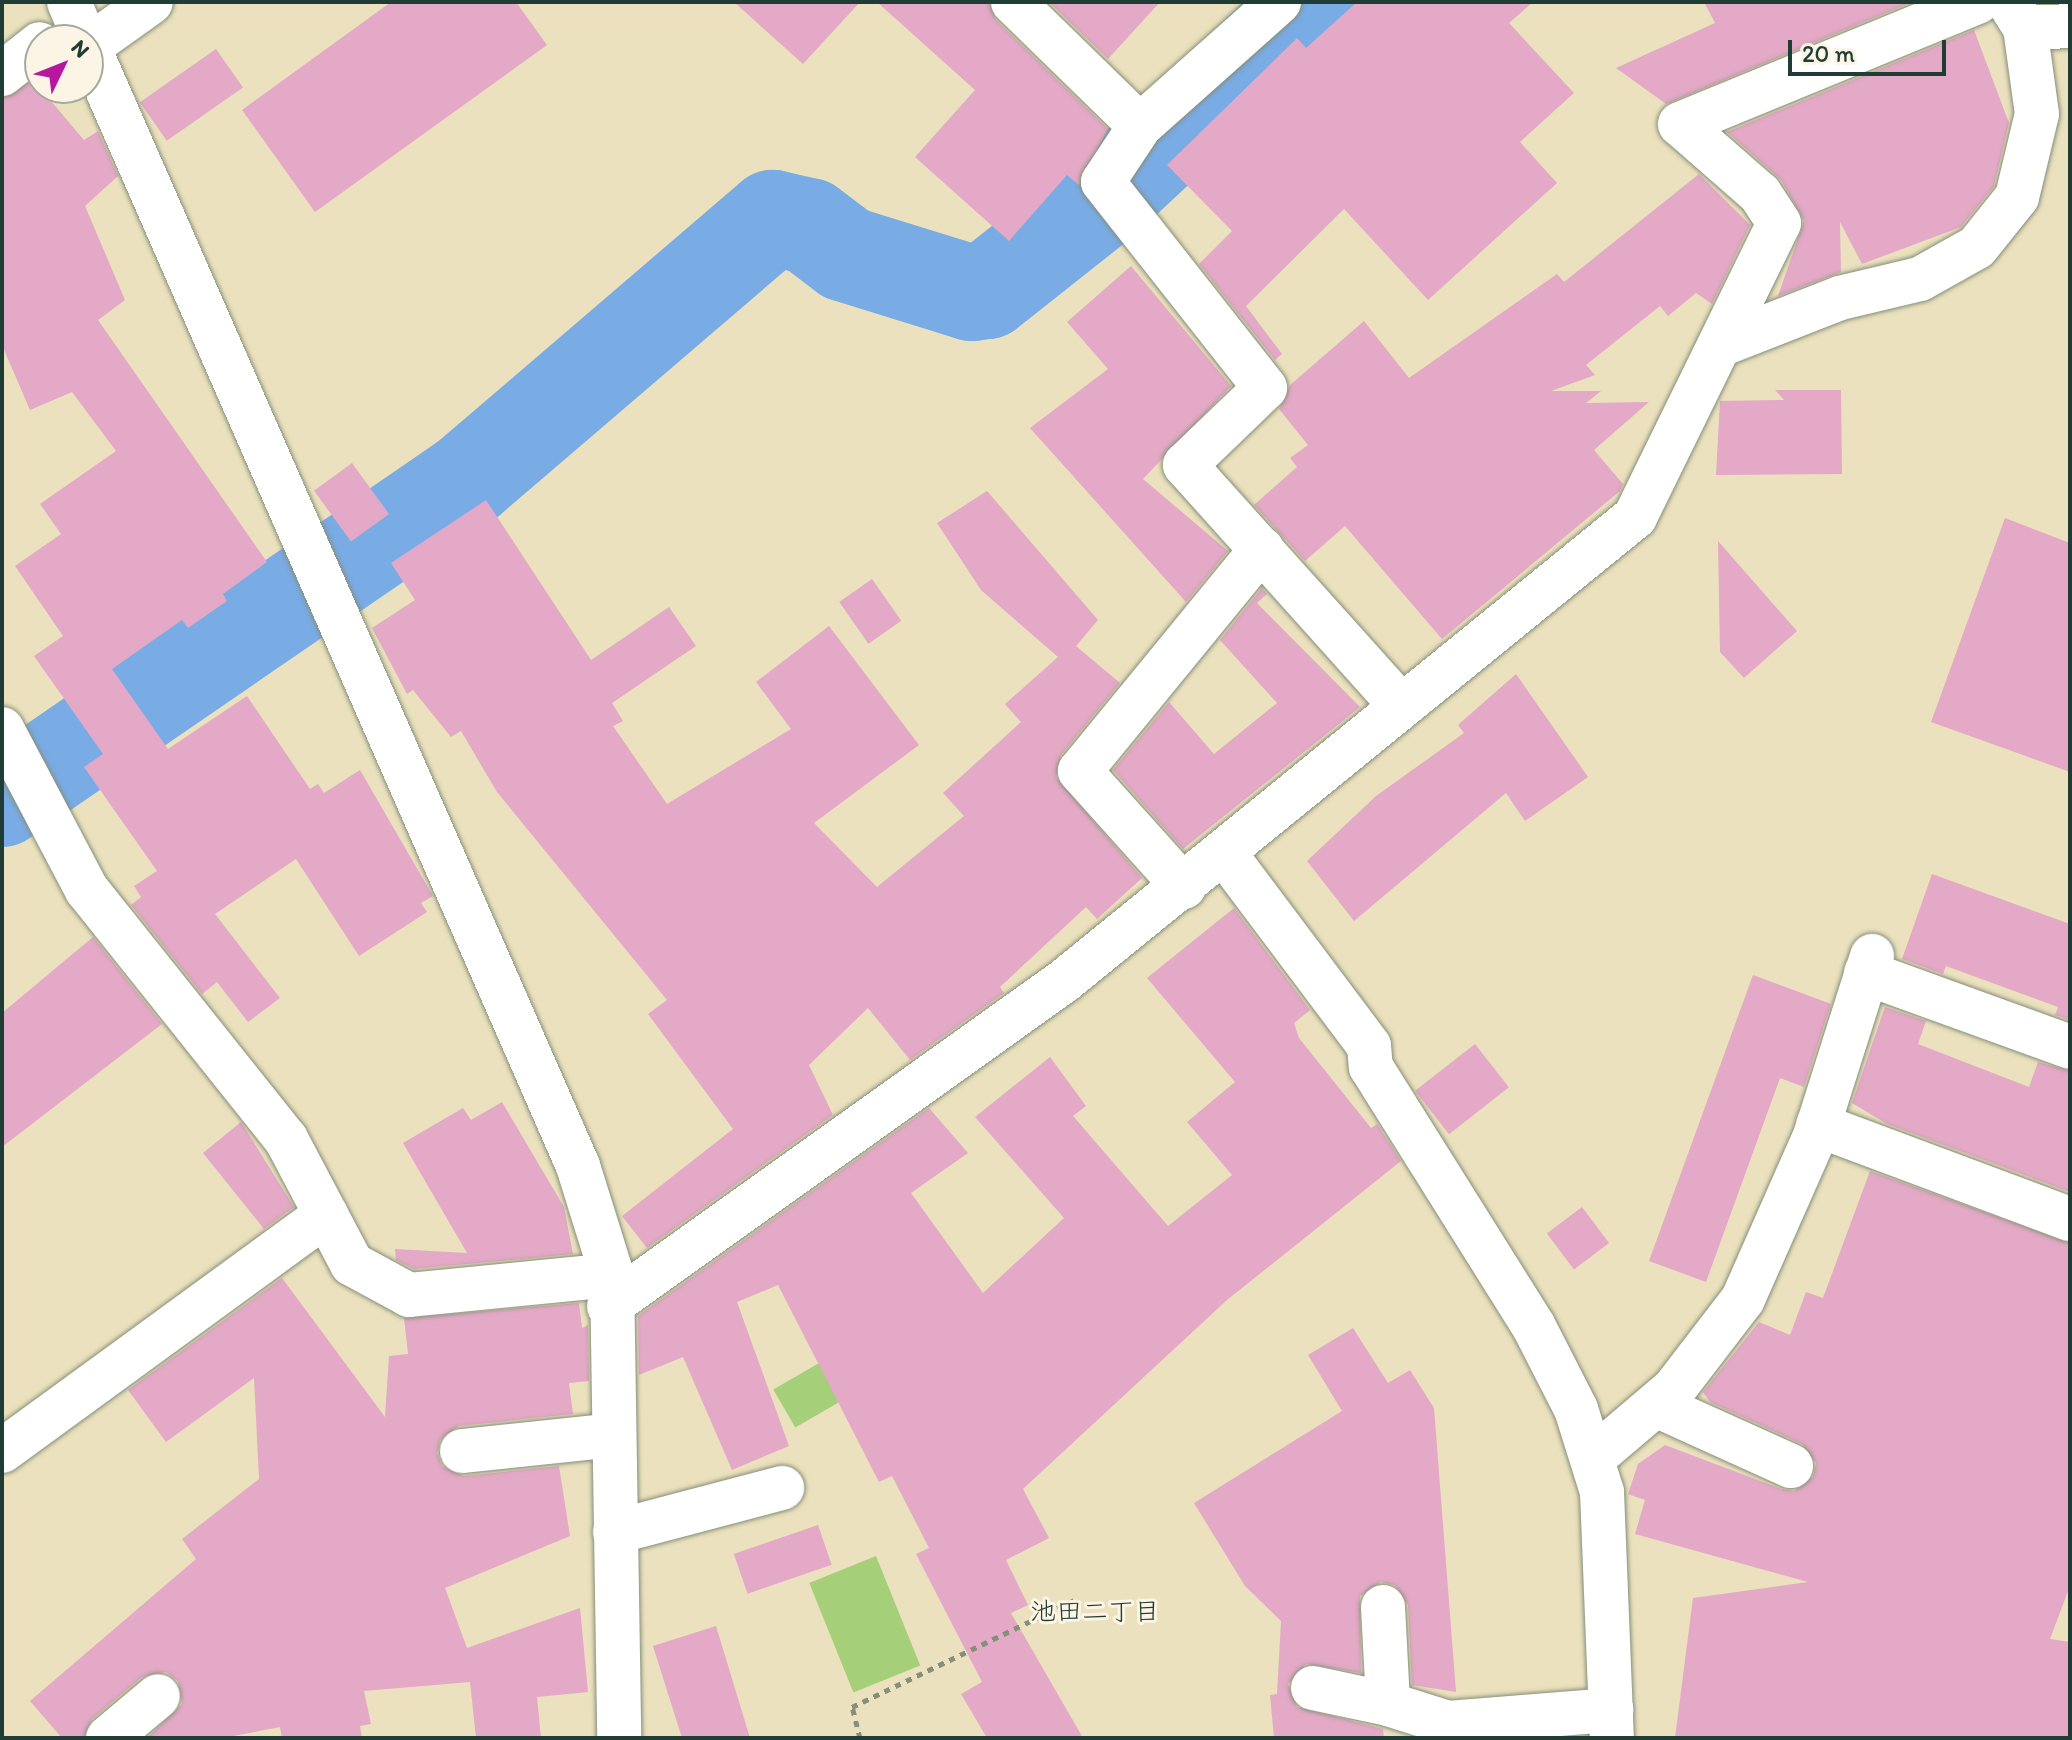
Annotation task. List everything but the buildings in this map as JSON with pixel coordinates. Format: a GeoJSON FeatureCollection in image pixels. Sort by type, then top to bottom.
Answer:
{"type":"FeatureCollection","features":[{"type":"Feature","properties":{"kind":"street"},"geometry":{"type":"LineString","coordinates":[[94,24],[151,2]]}},
{"type":"Feature","properties":{"kind":"street"},"geometry":{"type":"LineString","coordinates":[[1013,2],[1140,126]]}},
{"type":"Feature","properties":{"kind":"street"},"geometry":{"type":"LineString","coordinates":[[1279,2],[1140,126],[1113,193],[1265,388],[1185,465],[1401,706]]}},
{"type":"Feature","properties":{"kind":"street"},"geometry":{"type":"LineString","coordinates":[[2,729],[27,782],[87,890],[286,1139],[352,1264],[409,1295],[611,1290],[1064,981],[1225,854],[1401,706],[1635,517],[1779,223],[1760,194],[1680,124],[1978,2]]}},
{"type":"Feature","properties":{"kind":"street"},"geometry":{"type":"LineString","coordinates":[[1720,345],[1840,298],[1920,279],[1977,247],[2017,197],[2037,114],[2017,15],[2070,26]]}},
{"type":"Feature","properties":{"kind":"street"},"geometry":{"type":"LineString","coordinates":[[2,74],[24,61]]}},
{"type":"Feature","properties":{"kind":"street"},"geometry":{"type":"LineString","coordinates":[[102,104],[319,581],[578,1166],[611,1290],[619,1738]]}},
{"type":"Feature","properties":{"kind":"street"},"geometry":{"type":"LineString","coordinates":[[1184,887],[1080,771],[1262,549]]}},
{"type":"Feature","properties":{"kind":"street"},"geometry":{"type":"LineString","coordinates":[[1225,854],[1369,1046],[1371,1067],[1533,1325],[1594,1457],[1612,1724],[1448,1723],[1388,1704],[1313,1688]]}},
{"type":"Feature","properties":{"kind":"street"},"geometry":{"type":"LineString","coordinates":[[1594,1457],[1658,1406],[1743,1299],[1818,1125],[1869,964],[2070,1047]]}},
{"type":"Feature","properties":{"kind":"street"},"geometry":{"type":"LineString","coordinates":[[1818,1125],[2070,1219]]}},
{"type":"Feature","properties":{"kind":"street"},"geometry":{"type":"LineString","coordinates":[[2,1451],[326,1215]]}},
{"type":"Feature","properties":{"kind":"street"},"geometry":{"type":"LineString","coordinates":[[1658,1406],[1791,1466]]}},
{"type":"Feature","properties":{"kind":"street"},"geometry":{"type":"LineString","coordinates":[[462,1451],[613,1435]]}},
{"type":"Feature","properties":{"kind":"street"},"geometry":{"type":"LineString","coordinates":[[615,1532],[782,1488]]}},
{"type":"Feature","properties":{"kind":"street"},"geometry":{"type":"LineString","coordinates":[[1383,1607],[1388,1704]]}},
{"type":"Feature","properties":{"kind":"street"},"geometry":{"type":"LineString","coordinates":[[108,1738],[158,1696]]}},
{"type":"Feature","properties":{"kind":"path"},"geometry":{"type":"LineString","coordinates":[[860,1738],[852,1707],[1078,1598]]}},
{"type":"Feature","properties":{"kind":"green space"},"geometry":{"type":"Polygon","coordinates":[[[885,1325],[907,1363],[795,1428],[773,1390],[885,1325]]]}},
{"type":"Feature","properties":{"kind":"green space"},"geometry":{"type":"Polygon","coordinates":[[[876,1556],[920,1665],[853,1692],[809,1583],[876,1556]]]}},
{"type":"Feature","properties":{"kind":"waterway"},"geometry":{"type":"LineString","coordinates":[[2,799],[467,480],[773,218],[809,226],[846,254],[972,293],[987,291],[1102,200],[1314,2]]}},
{"type":"Feature","properties":{"kind":"district","name":"池田二丁目"},"geometry":{"type":"Point","coordinates":[1095,1612]}}]}
